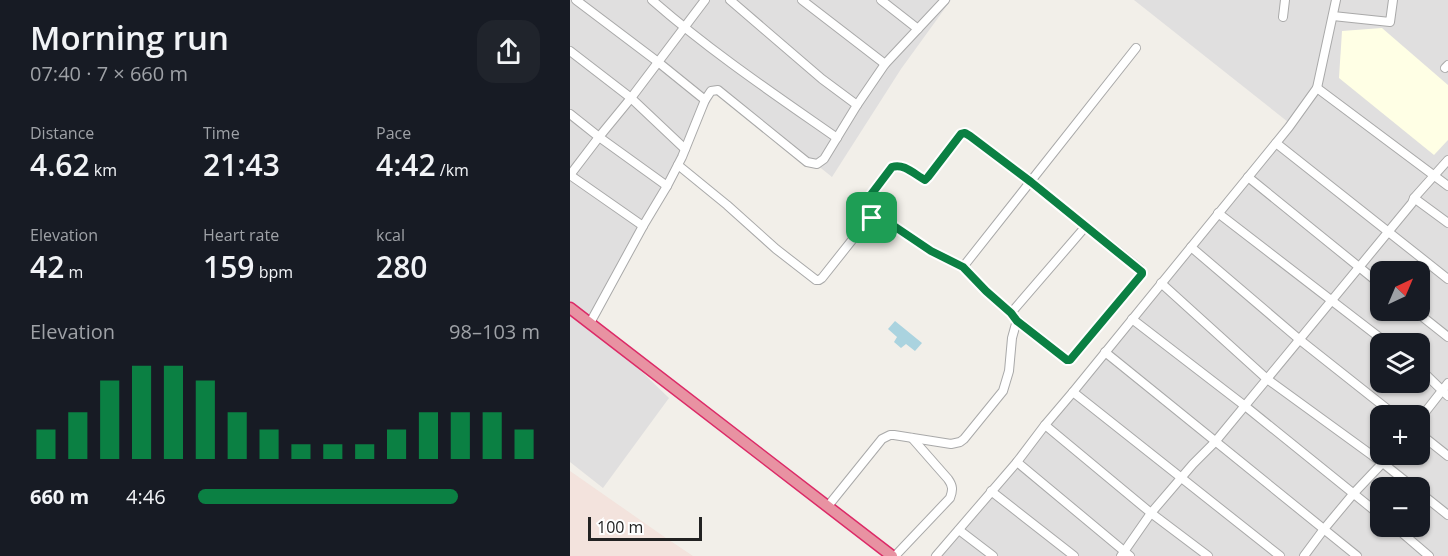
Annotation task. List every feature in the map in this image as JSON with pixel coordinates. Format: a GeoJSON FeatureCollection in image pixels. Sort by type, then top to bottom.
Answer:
{"type":"FeatureCollection","features":[{"type":"Feature","properties":{"kind":"highway"},"geometry":{"type":"LineString","coordinates":[[570,308],[893,556]]}},
{"type":"Feature","properties":{"kind":"street"},"geometry":{"type":"LineString","coordinates":[[576,0],[705,100]]}},
{"type":"Feature","properties":{"kind":"street"},"geometry":{"type":"LineString","coordinates":[[652,0],[683,27],[837,138]]}},
{"type":"Feature","properties":{"kind":"street"},"geometry":{"type":"LineString","coordinates":[[643,226],[570,175],[705,0]]}},
{"type":"Feature","properties":{"kind":"street"},"geometry":{"type":"LineString","coordinates":[[730,0],[822,79],[857,105]]}},
{"type":"Feature","properties":{"kind":"street"},"geometry":{"type":"LineString","coordinates":[[802,0],[885,64]]}},
{"type":"Feature","properties":{"kind":"street"},"geometry":{"type":"LineString","coordinates":[[881,0],[918,29]]}},
{"type":"Feature","properties":{"kind":"street"},"geometry":{"type":"LineString","coordinates":[[590,323],[678,165],[705,100],[711,92],[718,90],[807,162],[817,164],[824,159],[885,64],[945,0]]}},
{"type":"Feature","properties":{"kind":"street"},"geometry":{"type":"LineString","coordinates":[[1283,16],[1285,0]]}},
{"type":"Feature","properties":{"kind":"street"},"geometry":{"type":"LineString","coordinates":[[936,556],[1017,462],[1276,143],[1317,88],[1336,0]]}},
{"type":"Feature","properties":{"kind":"street"},"geometry":{"type":"LineString","coordinates":[[1333,16],[1390,22],[1393,0]]}},
{"type":"Feature","properties":{"kind":"street"},"geometry":{"type":"LineString","coordinates":[[963,267],[1136,48]]}},
{"type":"Feature","properties":{"kind":"street"},"geometry":{"type":"LineString","coordinates":[[570,51],[631,98],[685,149]]}},
{"type":"Feature","properties":{"kind":"street"},"geometry":{"type":"LineString","coordinates":[[1317,88],[1448,186]]}},
{"type":"Feature","properties":{"kind":"street"},"geometry":{"type":"LineString","coordinates":[[570,114],[667,186]]}},
{"type":"Feature","properties":{"kind":"street"},"geometry":{"type":"LineString","coordinates":[[678,165],[816,280],[822,278],[872,218],[879,216],[931,251],[963,267],[1017,321],[1067,360],[1070,360],[1142,274],[1140,269],[1031,182],[965,133],[961,134],[925,180],[902,166],[892,167],[867,200],[866,205],[872,218]]}},
{"type":"Feature","properties":{"kind":"street"},"geometry":{"type":"LineString","coordinates":[[1276,143],[1448,279]]}},
{"type":"Feature","properties":{"kind":"street"},"geometry":{"type":"LineString","coordinates":[[1017,462],[1125,555],[1151,513],[1180,478],[1215,442],[1414,198],[1448,160]]}},
{"type":"Feature","properties":{"kind":"street"},"geometry":{"type":"LineString","coordinates":[[1248,177],[1370,276]]}},
{"type":"Feature","properties":{"kind":"street"},"geometry":{"type":"LineString","coordinates":[[1414,198],[1448,223]]}},
{"type":"Feature","properties":{"kind":"street"},"geometry":{"type":"LineString","coordinates":[[1218,213],[1374,333]]}},
{"type":"Feature","properties":{"kind":"street"},"geometry":{"type":"LineString","coordinates":[[1011,313],[1086,226]]}},
{"type":"Feature","properties":{"kind":"street"},"geometry":{"type":"LineString","coordinates":[[1191,247],[1299,340],[1382,405]]}},
{"type":"Feature","properties":{"kind":"street"},"geometry":{"type":"LineString","coordinates":[[1161,283],[1267,379],[1370,454]]}},
{"type":"Feature","properties":{"kind":"street"},"geometry":{"type":"LineString","coordinates":[[1132,319],[1370,507]]}},
{"type":"Feature","properties":{"kind":"street"},"geometry":{"type":"LineString","coordinates":[[828,506],[882,439],[890,435],[951,444],[964,440],[1003,391],[1009,371],[1012,338],[1017,321]]}},
{"type":"Feature","properties":{"kind":"street"},"geometry":{"type":"LineString","coordinates":[[1428,321],[1448,337]]}},
{"type":"Feature","properties":{"kind":"street"},"geometry":{"type":"LineString","coordinates":[[1105,352],[1357,556]]}},
{"type":"Feature","properties":{"kind":"street"},"geometry":{"type":"LineString","coordinates":[[1430,379],[1445,393]]}},
{"type":"Feature","properties":{"kind":"street"},"geometry":{"type":"LineString","coordinates":[[1430,409],[1445,393],[1448,383]]}},
{"type":"Feature","properties":{"kind":"street"},"geometry":{"type":"LineString","coordinates":[[1073,392],[1280,556]]}},
{"type":"Feature","properties":{"kind":"street"},"geometry":{"type":"LineString","coordinates":[[1045,425],[1151,513],[1208,556]]}},
{"type":"Feature","properties":{"kind":"street"},"geometry":{"type":"LineString","coordinates":[[893,556],[950,498],[953,491],[952,484],[912,438]]}},
{"type":"Feature","properties":{"kind":"street"},"geometry":{"type":"LineString","coordinates":[[1430,442],[1448,456]]}},
{"type":"Feature","properties":{"kind":"street"},"geometry":{"type":"LineString","coordinates":[[1304,556],[1354,493],[1383,465]]}},
{"type":"Feature","properties":{"kind":"street"},"geometry":{"type":"LineString","coordinates":[[1385,465],[1400,477]]}},
{"type":"Feature","properties":{"kind":"street"},"geometry":{"type":"LineString","coordinates":[[991,491],[1074,556]]}},
{"type":"Feature","properties":{"kind":"street"},"geometry":{"type":"LineString","coordinates":[[1430,501],[1448,515]]}},
{"type":"Feature","properties":{"kind":"street"},"geometry":{"type":"LineString","coordinates":[[959,530],[993,556]]}},
{"type":"Feature","properties":{"kind":"street"},"geometry":{"type":"LineString","coordinates":[[1407,537],[1430,556]]}},
{"type":"Feature","properties":{"kind":"shaded area"},"geometry":{"type":"Polygon","coordinates":[[[570,0],[951,0],[901,69],[832,177],[719,86],[590,322],[669,398],[603,488],[570,462],[570,0]]]}},
{"type":"Feature","properties":{"kind":"shaded area"},"geometry":{"type":"Polygon","coordinates":[[[1134,0],[1448,0],[1448,556],[930,556],[959,525],[1288,122],[1134,0]]]}},
{"type":"Feature","properties":{"kind":"shaded area"},"geometry":{"type":"Polygon","coordinates":[[[1382,28],[1448,85],[1448,140],[1434,155],[1339,78],[1342,31],[1382,28]]]}},
{"type":"Feature","properties":{"kind":"shaded area"},"geometry":{"type":"Polygon","coordinates":[[[570,471],[666,538],[693,556],[570,556],[570,471]]]}},
{"type":"Feature","properties":{"kind":"water"},"geometry":{"type":"Polygon","coordinates":[[[895,321],[922,343],[915,351],[906,344],[901,348],[894,342],[897,337],[888,329],[895,321]]]}},
{"type":"Feature","properties":{"kind":"route"},"geometry":{"type":"LineString","coordinates":[[965,133],[1031,182],[1140,269],[1142,274],[1074,356],[1067,360],[1017,321],[963,267],[931,251],[879,216],[872,218],[866,205],[867,200],[892,167],[902,166],[925,180],[961,134],[965,133]]}}]}
